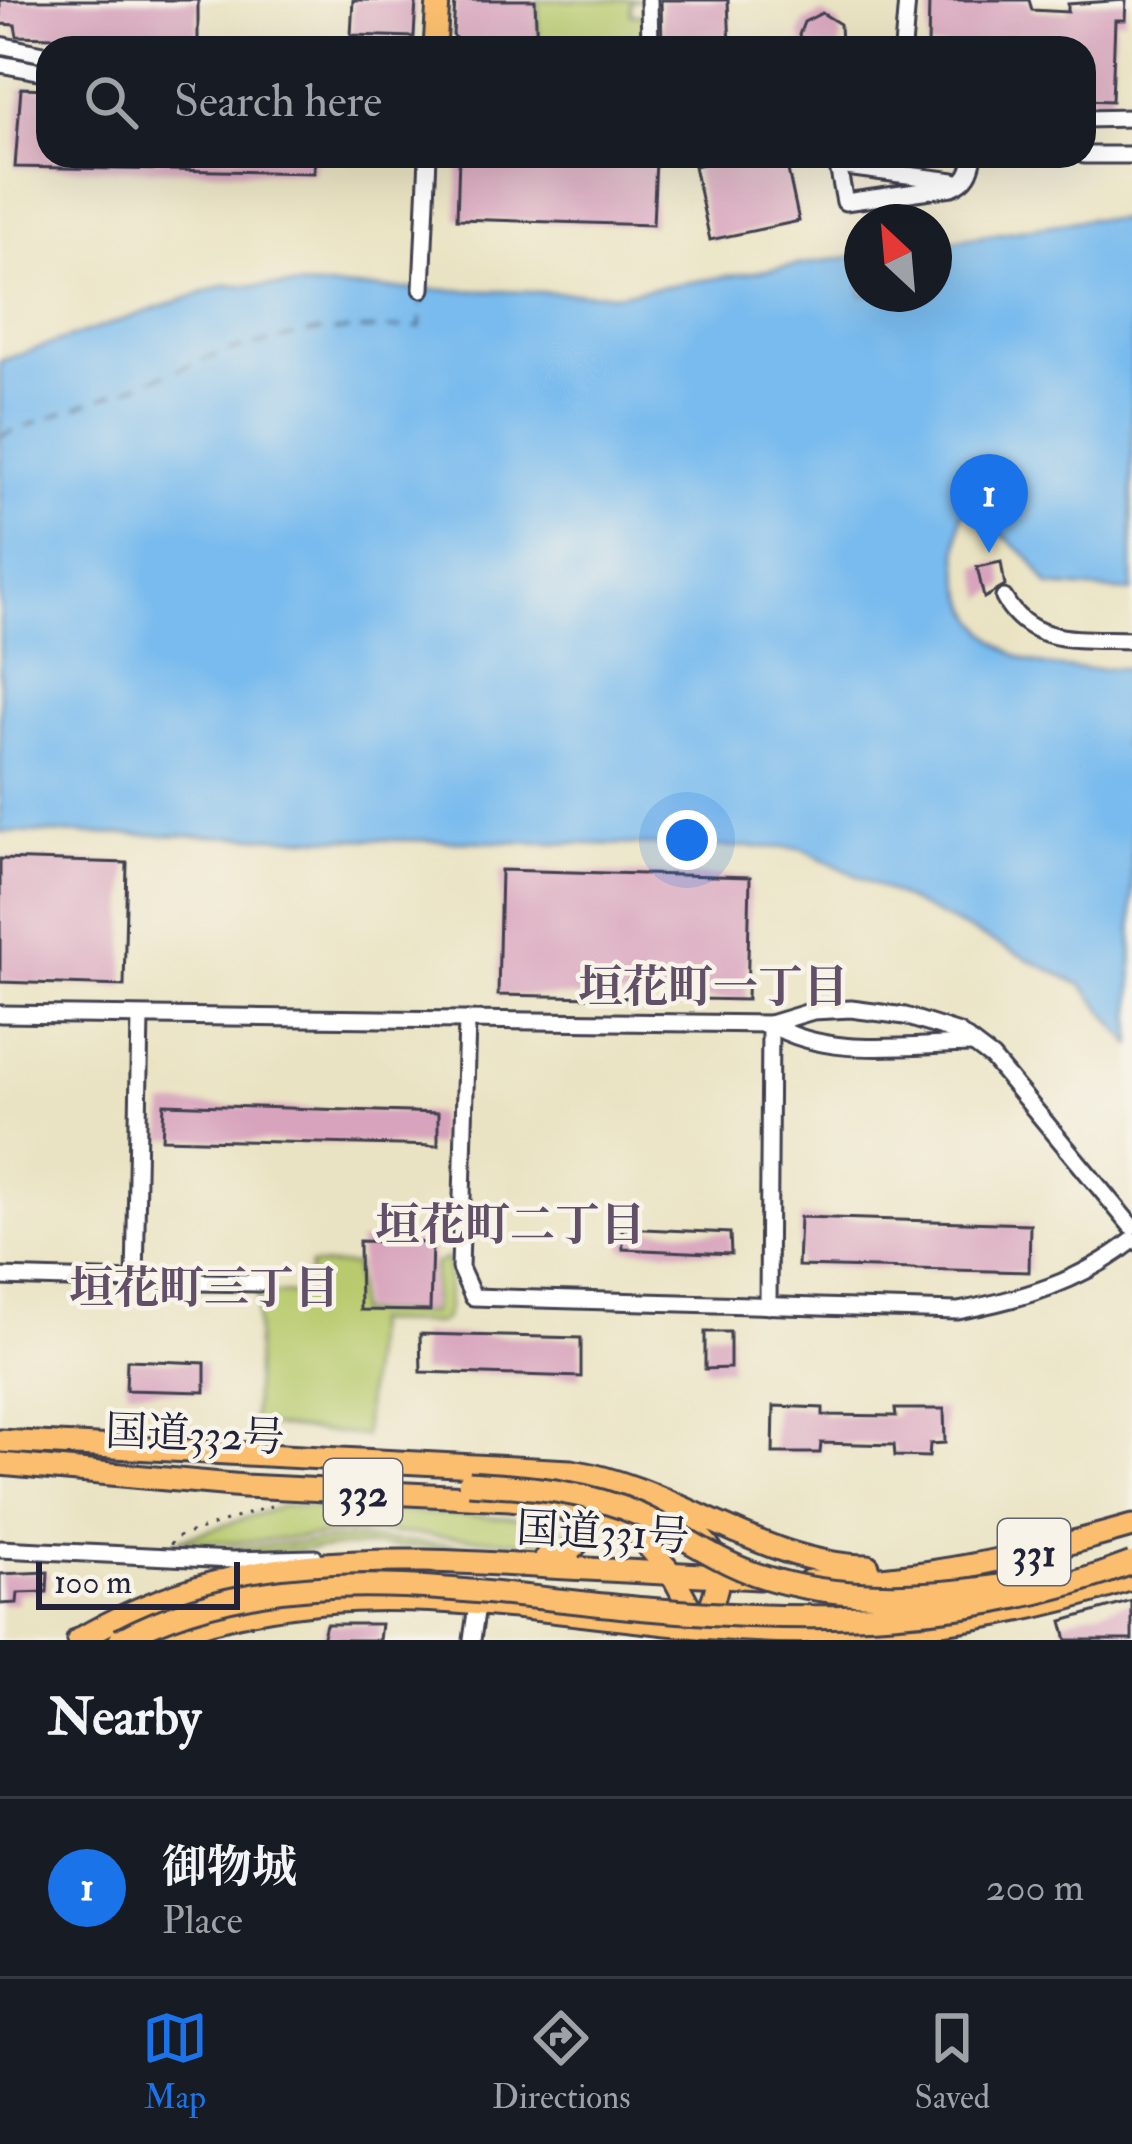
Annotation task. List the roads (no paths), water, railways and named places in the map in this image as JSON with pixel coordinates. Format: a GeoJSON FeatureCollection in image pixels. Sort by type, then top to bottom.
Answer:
{"type":"FeatureCollection","features":[{"type":"Feature","properties":{"kind":"highway"},"geometry":{"type":"LineString","coordinates":[[436,36],[438,0]]}},
{"type":"Feature","properties":{"kind":"highway","name":"332"},"geometry":{"type":"LineString","coordinates":[[0,1441],[545,1468],[596,1475],[639,1488],[811,1561],[924,1573]]}},
{"type":"Feature","properties":{"kind":"highway","name":"332"},"geometry":{"type":"LineString","coordinates":[[0,1464],[30,1467]]}},
{"type":"Feature","properties":{"kind":"highway","name":"国道332号"},"geometry":{"type":"LineString","coordinates":[[30,1467],[542,1488],[593,1498],[637,1514],[712,1556],[754,1573],[852,1594],[1010,1585],[1132,1560]]}},
{"type":"Feature","properties":{"kind":"highway","name":"国道332号"},"geometry":{"type":"LineString","coordinates":[[30,1467],[244,1486],[555,1504],[599,1514],[640,1537],[672,1574],[701,1634]]}},
{"type":"Feature","properties":{"kind":"highway"},"geometry":{"type":"LineString","coordinates":[[545,1468],[611,1487],[671,1516],[710,1548],[722,1576],[701,1634]]}},
{"type":"Feature","properties":{"kind":"highway"},"geometry":{"type":"LineString","coordinates":[[473,1562],[559,1558],[573,1550],[581,1539],[579,1521],[555,1504]]}},
{"type":"Feature","properties":{"kind":"highway","name":"国道331号"},"geometry":{"type":"LineString","coordinates":[[78,1640],[145,1605],[216,1580],[283,1566],[353,1559],[473,1562],[813,1581],[924,1573],[1034,1552],[1132,1526]]}},
{"type":"Feature","properties":{"kind":"highway","name":"国道331号"},"geometry":{"type":"LineString","coordinates":[[120,1640],[226,1599],[325,1586],[465,1589],[700,1613],[866,1616],[1014,1599],[1066,1587],[1132,1560]]}},
{"type":"Feature","properties":{"kind":"highway"},"geometry":{"type":"LineString","coordinates":[[899,1635],[885,1604],[888,1587],[924,1573]]}},
{"type":"Feature","properties":{"kind":"highway","name":"国道331号"},"geometry":{"type":"LineString","coordinates":[[160,1639],[214,1618],[292,1602],[366,1598],[477,1605],[701,1634],[899,1635],[1007,1614],[1132,1579]]}},
{"type":"Feature","properties":{"kind":"street"},"geometry":{"type":"LineString","coordinates":[[649,0],[650,36]]}},
{"type":"Feature","properties":{"kind":"street"},"geometry":{"type":"LineString","coordinates":[[904,36],[907,0]]}},
{"type":"Feature","properties":{"kind":"street"},"geometry":{"type":"LineString","coordinates":[[0,45],[36,53]]}},
{"type":"Feature","properties":{"kind":"street"},"geometry":{"type":"LineString","coordinates":[[0,64],[36,72]]}},
{"type":"Feature","properties":{"kind":"street"},"geometry":{"type":"LineString","coordinates":[[1096,119],[1132,118]]}},
{"type":"Feature","properties":{"kind":"street"},"geometry":{"type":"LineString","coordinates":[[1096,155],[1132,155]]}},
{"type":"Feature","properties":{"kind":"street"},"geometry":{"type":"LineString","coordinates":[[422,289],[427,168]]}},
{"type":"Feature","properties":{"kind":"street"},"geometry":{"type":"LineString","coordinates":[[838,168],[845,202],[963,182],[971,168]]}},
{"type":"Feature","properties":{"kind":"street"},"geometry":{"type":"LineString","coordinates":[[879,168],[963,182]]}},
{"type":"Feature","properties":{"kind":"street"},"geometry":{"type":"LineString","coordinates":[[1004,598],[1017,619],[1036,632],[1052,637],[1132,640]]}},
{"type":"Feature","properties":{"kind":"street"},"geometry":{"type":"LineString","coordinates":[[0,1014],[770,1024],[813,1011],[904,1016],[959,1033],[992,1058],[1132,1227]]}},
{"type":"Feature","properties":{"kind":"street"},"geometry":{"type":"LineString","coordinates":[[135,1281],[140,1017]]}},
{"type":"Feature","properties":{"kind":"street"},"geometry":{"type":"LineString","coordinates":[[467,1020],[460,1268],[468,1292],[482,1300],[958,1311],[1008,1302],[1061,1283],[1132,1241]]}},
{"type":"Feature","properties":{"kind":"street"},"geometry":{"type":"LineString","coordinates":[[770,1024],[796,1039],[859,1047],[974,1044]]}},
{"type":"Feature","properties":{"kind":"street"},"geometry":{"type":"LineString","coordinates":[[768,1306],[770,1024]]}},
{"type":"Feature","properties":{"kind":"street"},"geometry":{"type":"LineString","coordinates":[[0,1277],[259,1283]]}},
{"type":"Feature","properties":{"kind":"street"},"geometry":{"type":"LineString","coordinates":[[0,1549],[353,1559]]}},
{"type":"Feature","properties":{"kind":"street"},"geometry":{"type":"LineString","coordinates":[[472,1640],[477,1605]]}},
{"type":"Feature","properties":{"kind":"water"},"geometry":{"type":"Polygon","coordinates":[[[1089,219],[1132,220],[1132,592],[1049,586],[1030,558],[998,531],[989,533],[969,511],[962,514],[958,540],[963,588],[984,630],[1001,646],[1048,666],[1132,668],[1132,705],[1126,706],[1123,744],[1132,750],[1132,1045],[1083,986],[800,848],[0,832],[0,361],[226,285],[616,294],[844,258],[844,312],[952,312],[952,241],[1089,219]]]}},
{"type":"Feature","properties":{"kind":"place","name":"御物城"},"geometry":{"type":"Point","coordinates":[989,553]}},
{"type":"Feature","properties":{"kind":"district","name":"垣花町一丁目"},"geometry":{"type":"Point","coordinates":[713,986]}},
{"type":"Feature","properties":{"kind":"district","name":"垣花町二丁目"},"geometry":{"type":"Point","coordinates":[510,1224]}},
{"type":"Feature","properties":{"kind":"district","name":"垣花町三丁目"},"geometry":{"type":"Point","coordinates":[204,1287]}}]}
